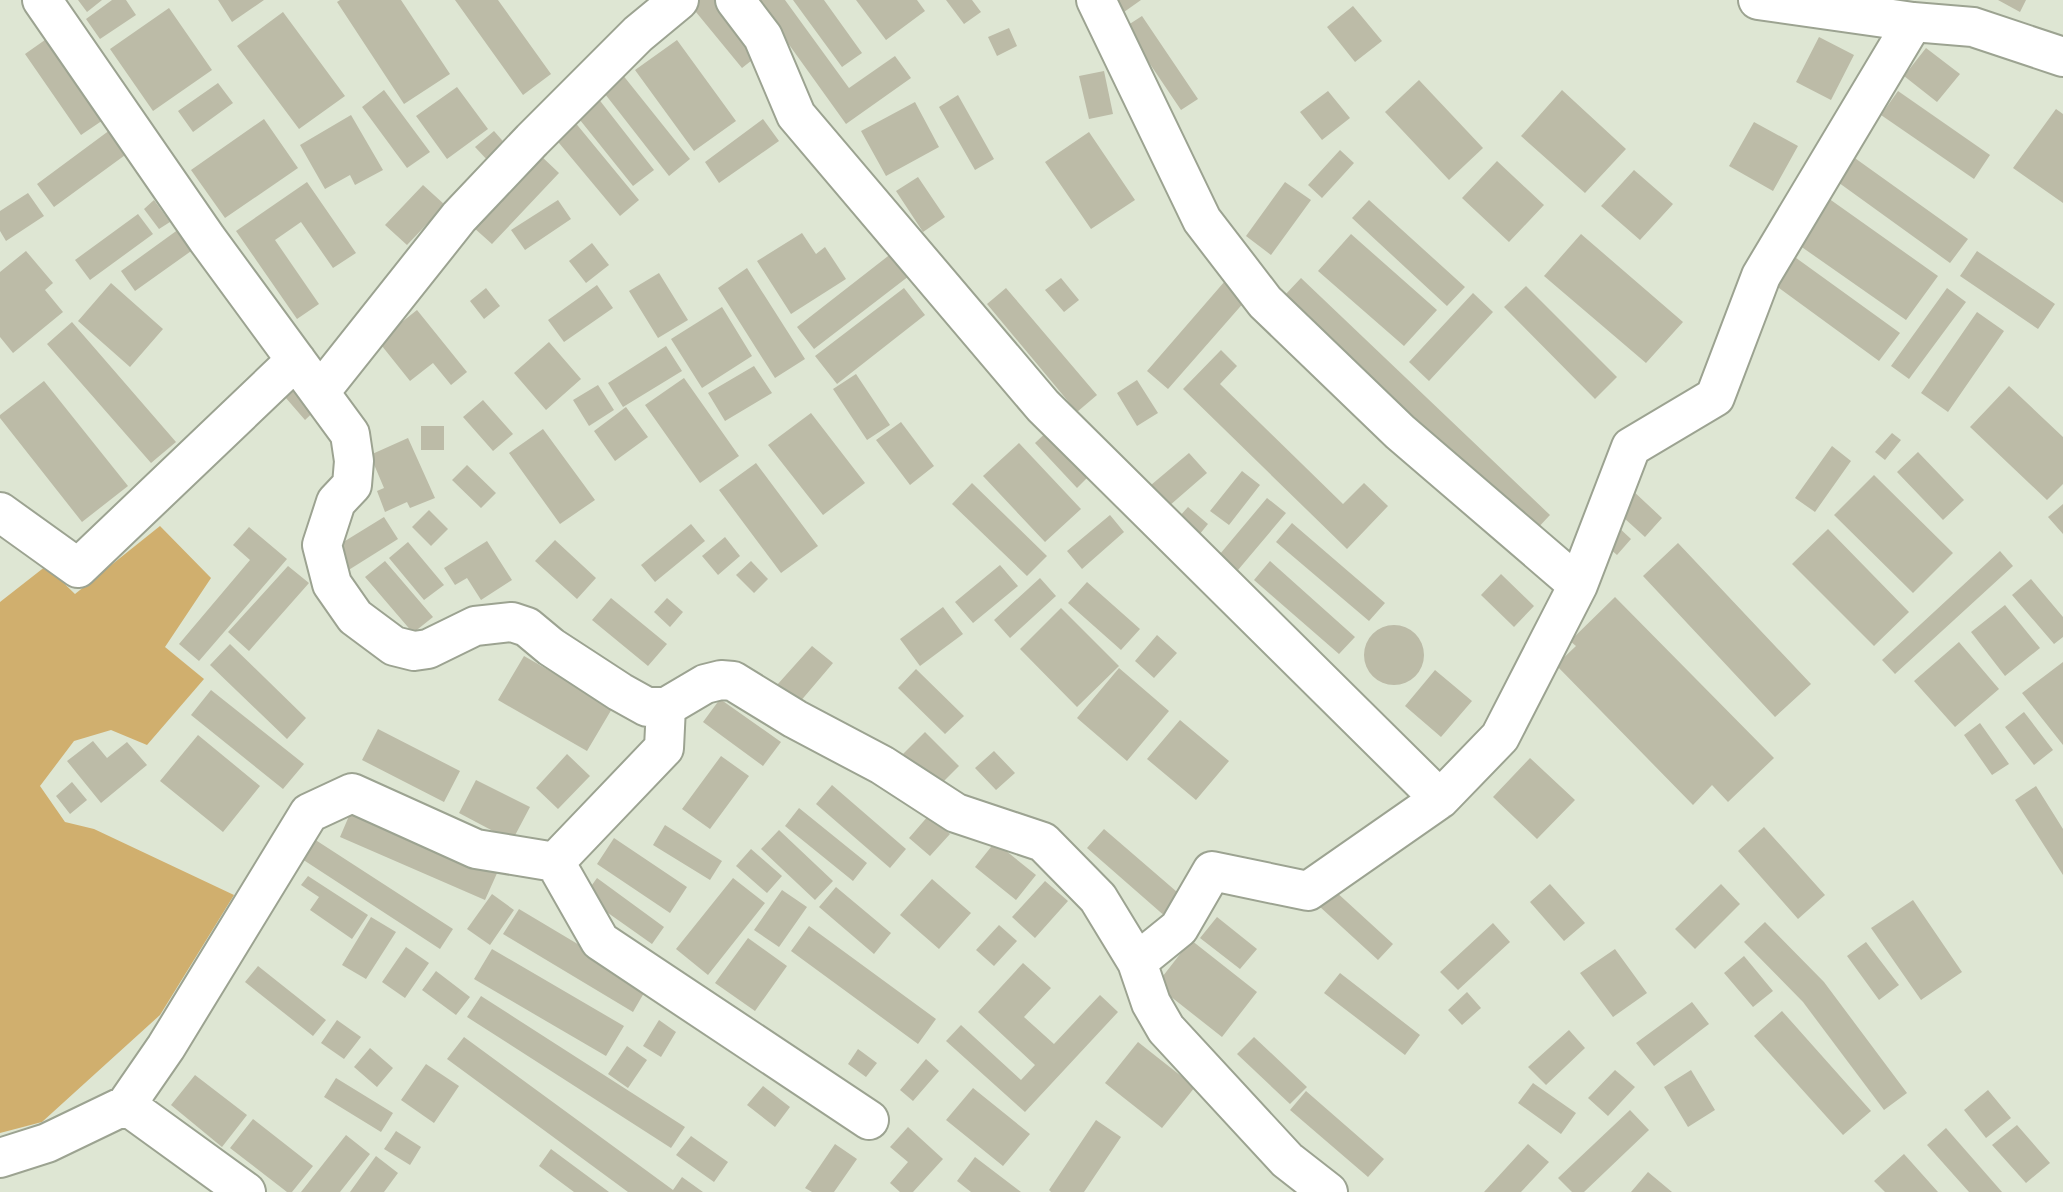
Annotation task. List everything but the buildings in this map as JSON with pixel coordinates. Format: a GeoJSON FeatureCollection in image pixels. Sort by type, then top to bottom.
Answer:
{"type":"FeatureCollection","features":[{"type":"Feature","properties":{"kind":"street"},"geometry":{"type":"LineString","coordinates":[[42,0],[207,239],[350,434],[354,461],[352,485],[336,502],[322,545],[332,584],[355,617],[394,646],[414,651],[428,649],[475,626],[512,622],[527,627],[551,647],[647,707],[666,708],[705,684],[721,680],[733,681],[794,719],[882,765],[956,813],[1043,842],[1098,898],[1137,962],[1151,1003],[1166,1029],[1287,1160],[1328,1192]]}},
{"type":"Feature","properties":{"kind":"street"},"geometry":{"type":"LineString","coordinates":[[320,392],[459,217],[628,44],[679,0]]}},
{"type":"Feature","properties":{"kind":"street"},"geometry":{"type":"LineString","coordinates":[[735,0],[763,37],[796,115],[1043,406],[1440,799]]}},
{"type":"Feature","properties":{"kind":"street"},"geometry":{"type":"LineString","coordinates":[[1096,0],[1202,220],[1265,302],[1400,432],[1578,586]]}},
{"type":"Feature","properties":{"kind":"street"},"geometry":{"type":"LineString","coordinates":[[1758,0],[1913,22],[1973,27],[2063,57]]}},
{"type":"Feature","properties":{"kind":"street"},"geometry":{"type":"LineString","coordinates":[[1137,962],[1179,928],[1212,871],[1308,891],[1440,799],[1500,737],[1578,586],[1631,447],[1716,397],[1761,275],[1913,22]]}},
{"type":"Feature","properties":{"kind":"street"},"geometry":{"type":"LineString","coordinates":[[0,512],[78,568],[296,360]]}},
{"type":"Feature","properties":{"kind":"street"},"geometry":{"type":"LineString","coordinates":[[555,862],[664,748],[666,708]]}},
{"type":"Feature","properties":{"kind":"street"},"geometry":{"type":"LineString","coordinates":[[0,1158],[47,1143],[126,1105],[166,1047],[309,813],[352,793],[476,849],[555,862]]}},
{"type":"Feature","properties":{"kind":"street"},"geometry":{"type":"LineString","coordinates":[[555,862],[600,941],[869,1119]]}},
{"type":"Feature","properties":{"kind":"street"},"geometry":{"type":"LineString","coordinates":[[126,1105],[246,1192]]}},
{"type":"Feature","properties":{"kind":"shaded area"},"geometry":{"type":"Polygon","coordinates":[[[160,526],[211,578],[165,647],[204,679],[147,745],[111,730],[74,741],[40,786],[65,822],[94,829],[234,895],[160,1015],[42,1122],[0,1133],[0,602],[46,566],[75,594],[160,526]]]}}]}
